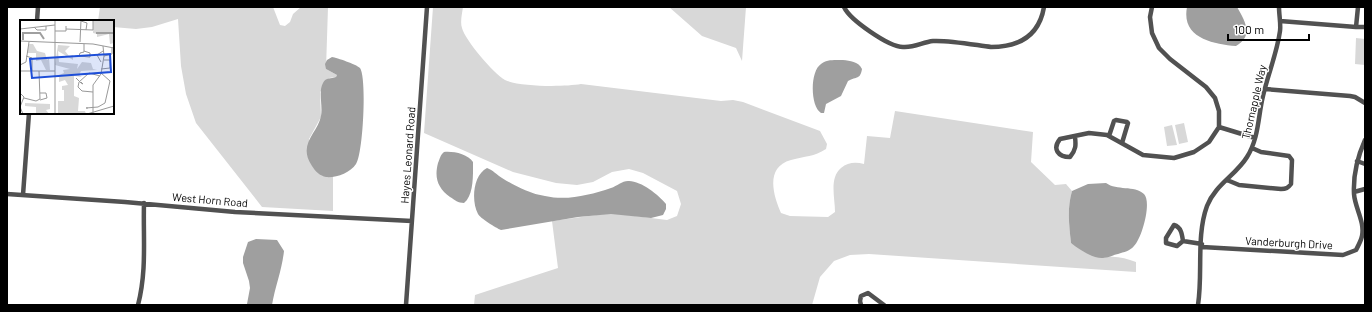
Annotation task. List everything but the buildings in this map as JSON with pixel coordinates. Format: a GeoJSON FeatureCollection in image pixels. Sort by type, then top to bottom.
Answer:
{"type":"FeatureCollection","features":[{"type":"Feature","properties":{"kind":"street"},"geometry":{"type":"LineString","coordinates":[[37,20],[38,7]]}},
{"type":"Feature","properties":{"kind":"street","name":"Hayes Leonard Road"},"geometry":{"type":"LineString","coordinates":[[406,305],[427,7]]}},
{"type":"Feature","properties":{"kind":"street"},"geometry":{"type":"LineString","coordinates":[[844,7],[849,15],[871,32],[893,45],[905,48],[933,41],[1000,47],[1012,44],[1025,39],[1034,31],[1041,19],[1044,7]]}},
{"type":"Feature","properties":{"kind":"street"},"geometry":{"type":"LineString","coordinates":[[1075,137],[1076,146],[1070,157],[1059,155],[1056,149],[1057,143],[1060,140],[1066,137],[1075,137],[1089,133],[1109,136],[1143,155],[1174,158],[1194,152],[1209,142],[1219,127],[1219,111],[1215,98],[1206,87],[1170,59],[1159,48],[1152,33],[1150,17],[1152,7]]}},
{"type":"Feature","properties":{"kind":"street","name":"Thornapple Way"},"geometry":{"type":"LineString","coordinates":[[1198,305],[1203,223],[1208,205],[1216,191],[1244,162],[1252,148],[1280,30],[1279,7]]}},
{"type":"Feature","properties":{"kind":"street"},"geometry":{"type":"LineString","coordinates":[[1356,27],[1358,7]]}},
{"type":"Feature","properties":{"kind":"street"},"geometry":{"type":"LineString","coordinates":[[1280,21],[1365,27]]}},
{"type":"Feature","properties":{"kind":"street"},"geometry":{"type":"LineString","coordinates":[[1265,89],[1350,96],[1355,97],[1365,103]]}},
{"type":"Feature","properties":{"kind":"street"},"geometry":{"type":"LineString","coordinates":[[23,195],[29,114]]}},
{"type":"Feature","properties":{"kind":"street"},"geometry":{"type":"LineString","coordinates":[[1109,136],[1114,121],[1127,122],[1122,143]]}},
{"type":"Feature","properties":{"kind":"street"},"geometry":{"type":"LineString","coordinates":[[1219,127],[1255,138]]}},
{"type":"Feature","properties":{"kind":"street","name":"Vanderburgh Drive"},"geometry":{"type":"LineString","coordinates":[[1183,241],[1202,245],[1343,256],[1356,250],[1362,236],[1363,226],[1359,216],[1354,192],[1354,173],[1365,140]]}},
{"type":"Feature","properties":{"kind":"street"},"geometry":{"type":"LineString","coordinates":[[1227,180],[1244,186],[1281,189],[1290,186],[1292,166],[1291,158],[1286,155],[1261,152],[1252,148]]}},
{"type":"Feature","properties":{"kind":"street"},"geometry":{"type":"LineString","coordinates":[[1357,161],[1365,164]]}},
{"type":"Feature","properties":{"kind":"street"},"geometry":{"type":"LineString","coordinates":[[1354,192],[1365,188]]}},
{"type":"Feature","properties":{"kind":"street","name":"West Horn Road"},"geometry":{"type":"LineString","coordinates":[[7,194],[144,203],[235,212],[412,221]]}},
{"type":"Feature","properties":{"kind":"street"},"geometry":{"type":"LineString","coordinates":[[138,305],[145,260],[143,226],[144,203]]}},
{"type":"Feature","properties":{"kind":"street","name":"Vanderburgh Drive"},"geometry":{"type":"LineString","coordinates":[[1174,225],[1179,228],[1183,241],[1177,246],[1166,243],[1166,238],[1174,225]]}},
{"type":"Feature","properties":{"kind":"street"},"geometry":{"type":"LineString","coordinates":[[861,305],[861,296],[868,293],[884,305]]}},
{"type":"Feature","properties":{"kind":"shaded area"},"geometry":{"type":"Polygon","coordinates":[[[100,7],[273,7],[280,25],[285,26],[290,22],[293,14],[301,7],[328,7],[326,69],[337,75],[336,77],[329,78],[320,92],[321,117],[309,139],[322,176],[333,177],[333,211],[262,207],[196,123],[186,94],[181,66],[178,19],[152,27],[136,29],[114,27],[114,20],[98,20],[100,7]]]}},
{"type":"Feature","properties":{"kind":"shaded area"},"geometry":{"type":"Polygon","coordinates":[[[433,7],[463,7],[461,26],[468,40],[480,56],[500,77],[505,80],[521,84],[542,86],[581,84],[721,101],[733,100],[743,102],[820,131],[827,144],[826,149],[822,152],[791,160],[783,164],[777,169],[774,175],[774,190],[778,206],[781,213],[790,216],[828,217],[835,212],[834,183],[837,172],[849,164],[864,164],[867,136],[890,138],[895,111],[1033,132],[1031,162],[1055,185],[1066,184],[1072,191],[1069,210],[1071,243],[1103,258],[1120,257],[1136,262],[1136,272],[869,254],[850,255],[834,261],[820,277],[812,305],[474,305],[475,295],[558,268],[552,221],[611,213],[667,220],[677,216],[681,204],[677,191],[643,173],[629,169],[612,172],[593,182],[577,185],[556,183],[513,172],[424,133],[433,7]]]}},
{"type":"Feature","properties":{"kind":"shaded area"},"geometry":{"type":"Polygon","coordinates":[[[669,7],[746,7],[742,61],[736,48],[702,36],[669,7]]]}},
{"type":"Feature","properties":{"kind":"shaded area"},"geometry":{"type":"Polygon","coordinates":[[[1187,7],[1237,7],[1245,23],[1245,38],[1236,46],[1209,41],[1201,37],[1189,26],[1186,17],[1187,7]]]}},
{"type":"Feature","properties":{"kind":"shaded area"},"geometry":{"type":"Polygon","coordinates":[[[1356,38],[1365,39],[1365,65],[1355,64],[1356,38]]]}},
{"type":"Feature","properties":{"kind":"shaded area"},"geometry":{"type":"Polygon","coordinates":[[[332,57],[351,63],[360,68],[364,100],[361,146],[356,164],[350,170],[342,174],[334,177],[326,177],[313,168],[308,158],[307,145],[321,116],[321,94],[323,83],[329,78],[336,77],[337,75],[326,69],[325,64],[327,60],[332,57]]]}},
{"type":"Feature","properties":{"kind":"shaded area"},"geometry":{"type":"Polygon","coordinates":[[[843,60],[858,64],[862,69],[860,75],[848,81],[841,96],[826,104],[824,113],[821,113],[817,109],[813,96],[813,81],[817,68],[826,61],[843,60]]]}},
{"type":"Feature","properties":{"kind":"shaded area"},"geometry":{"type":"Polygon","coordinates":[[[1184,123],[1188,142],[1179,144],[1175,125],[1184,123]]]}},
{"type":"Feature","properties":{"kind":"shaded area"},"geometry":{"type":"Polygon","coordinates":[[[1172,125],[1177,145],[1167,146],[1164,127],[1172,125]]]}},
{"type":"Feature","properties":{"kind":"shaded area"},"geometry":{"type":"Polygon","coordinates":[[[444,152],[460,154],[468,157],[473,162],[473,178],[470,195],[464,203],[458,202],[446,194],[438,182],[436,173],[438,163],[444,152]]]}},
{"type":"Feature","properties":{"kind":"shaded area"},"geometry":{"type":"Polygon","coordinates":[[[487,168],[500,177],[523,189],[539,195],[562,198],[587,195],[611,188],[624,182],[633,181],[643,185],[659,196],[666,204],[666,209],[663,215],[651,218],[611,214],[578,217],[501,230],[478,214],[474,202],[476,182],[482,171],[487,168]]]}},
{"type":"Feature","properties":{"kind":"shaded area"},"geometry":{"type":"Polygon","coordinates":[[[1106,183],[1115,187],[1140,191],[1144,194],[1147,204],[1143,228],[1137,242],[1132,248],[1109,257],[1099,258],[1086,253],[1071,243],[1069,204],[1072,191],[1088,184],[1106,183]]]}},
{"type":"Feature","properties":{"kind":"shaded area"},"geometry":{"type":"Polygon","coordinates":[[[256,239],[277,240],[284,251],[272,305],[247,304],[250,288],[243,263],[243,257],[248,242],[256,239]]]}}]}
